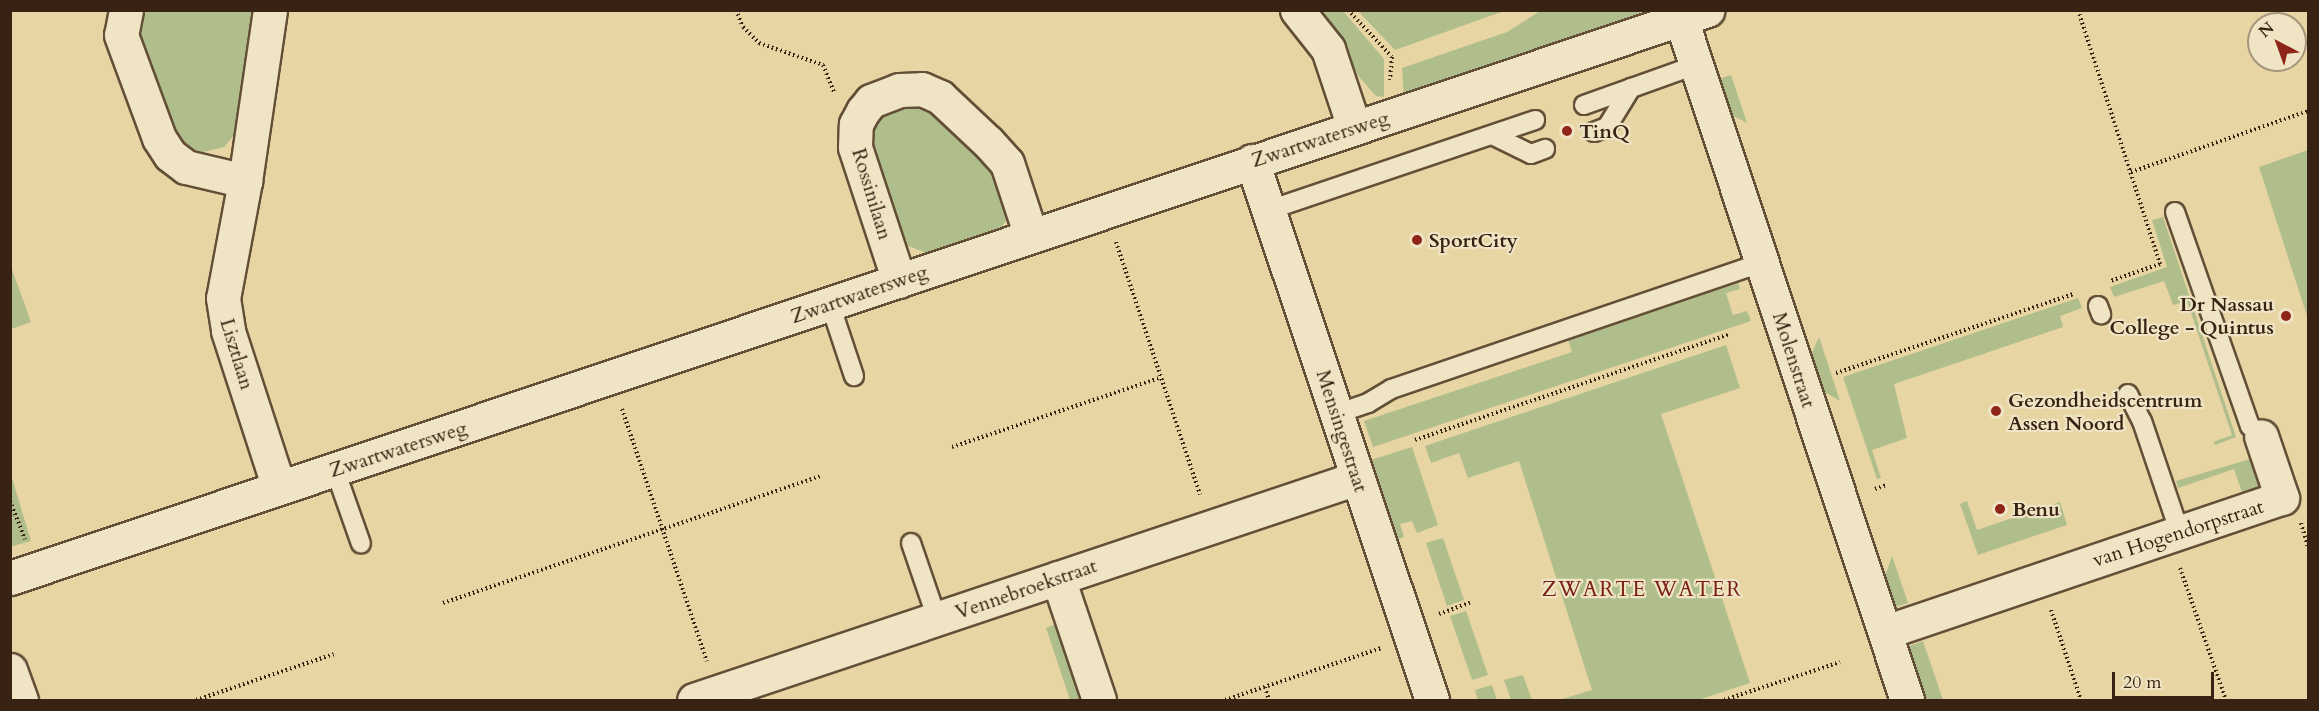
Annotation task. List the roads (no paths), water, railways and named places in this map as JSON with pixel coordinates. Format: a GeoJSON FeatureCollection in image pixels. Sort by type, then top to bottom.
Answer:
{"type":"FeatureCollection","features":[{"type":"Feature","properties":{"kind":"street"},"geometry":{"type":"LineString","coordinates":[[126,10],[121,35],[159,138],[170,155],[186,167],[245,182]]}},
{"type":"Feature","properties":{"kind":"street","name":"Lisztlaan"},"geometry":{"type":"LineString","coordinates":[[270,10],[245,182],[225,279],[224,315],[279,488]]}},
{"type":"Feature","properties":{"kind":"street"},"geometry":{"type":"LineString","coordinates":[[1296,10],[1328,49],[1354,128]]}},
{"type":"Feature","properties":{"kind":"street","name":"Zwartwatersweg"},"geometry":{"type":"LineString","coordinates":[[10,578],[831,304],[1689,13]]}},
{"type":"Feature","properties":{"kind":"street","name":"Molenstraat"},"geometry":{"type":"LineString","coordinates":[[1689,13],[1696,65],[1907,700]]}},
{"type":"Feature","properties":{"kind":"street","name":"Rossinilaan"},"geometry":{"type":"LineString","coordinates":[[899,281],[855,147],[856,124],[871,101],[899,90],[922,89],[940,97],[1007,163],[1031,236]]}},
{"type":"Feature","properties":{"kind":"street","name":"Mensingestraat"},"geometry":{"type":"LineString","coordinates":[[1252,161],[1432,700]]}},
{"type":"Feature","properties":{"kind":"street","name":"van Hogendorpstraat"},"geometry":{"type":"LineString","coordinates":[[1885,632],[2282,498],[2261,436]]}},
{"type":"Feature","properties":{"kind":"street","name":"Vennebroekstraat"},"geometry":{"type":"LineString","coordinates":[[694,700],[752,692],[937,619],[1357,478]]}},
{"type":"Feature","properties":{"kind":"street"},"geometry":{"type":"LineString","coordinates":[[1058,578],[1099,700]]}},
{"type":"Feature","properties":{"kind":"street"},"geometry":{"type":"LineString","coordinates":[[10,670],[21,700]]}},
{"type":"Feature","properties":{"kind":"lane"},"geometry":{"type":"LineString","coordinates":[[1584,105],[1696,65]]}},
{"type":"Feature","properties":{"kind":"lane"},"geometry":{"type":"LineString","coordinates":[[1594,132],[1607,127],[1631,87]]}},
{"type":"Feature","properties":{"kind":"lane"},"geometry":{"type":"LineString","coordinates":[[1269,210],[1535,120]]}},
{"type":"Feature","properties":{"kind":"lane"},"geometry":{"type":"LineString","coordinates":[[1492,135],[1531,154],[1545,149]]}},
{"type":"Feature","properties":{"kind":"lane","name":"van Hogendorpstraat"},"geometry":{"type":"LineString","coordinates":[[2175,212],[2250,426],[2261,436]]}},
{"type":"Feature","properties":{"kind":"lane"},"geometry":{"type":"LineString","coordinates":[[1336,414],[1368,404],[1390,389],[1761,262]]}},
{"type":"Feature","properties":{"kind":"lane"},"geometry":{"type":"LineString","coordinates":[[831,304],[854,376]]}},
{"type":"Feature","properties":{"kind":"lane"},"geometry":{"type":"LineString","coordinates":[[2128,393],[2142,421],[2174,535]]}},
{"type":"Feature","properties":{"kind":"lane"},"geometry":{"type":"LineString","coordinates":[[335,470],[361,543]]}},
{"type":"Feature","properties":{"kind":"lane"},"geometry":{"type":"LineString","coordinates":[[911,543],[937,619]]}},
{"type":"Feature","properties":{"kind":"place","name":"TinQ"},"geometry":{"type":"Point","coordinates":[1567,131]}},
{"type":"Feature","properties":{"kind":"place","name":"SportCity"},"geometry":{"type":"Point","coordinates":[1417,240]}},
{"type":"Feature","properties":{"kind":"place","name":"Dr Nassau College - Quintus"},"geometry":{"type":"Point","coordinates":[2286,316]}},
{"type":"Feature","properties":{"kind":"place","name":"Gezondheidscentrum Assen Noord"},"geometry":{"type":"Point","coordinates":[1996,411]}},
{"type":"Feature","properties":{"kind":"place","name":"Benu"},"geometry":{"type":"Point","coordinates":[2000,509]}},
{"type":"Feature","properties":{"kind":"district","name":"ZWARTE WATER"},"geometry":{"type":"Point","coordinates":[1642,590]}}]}
